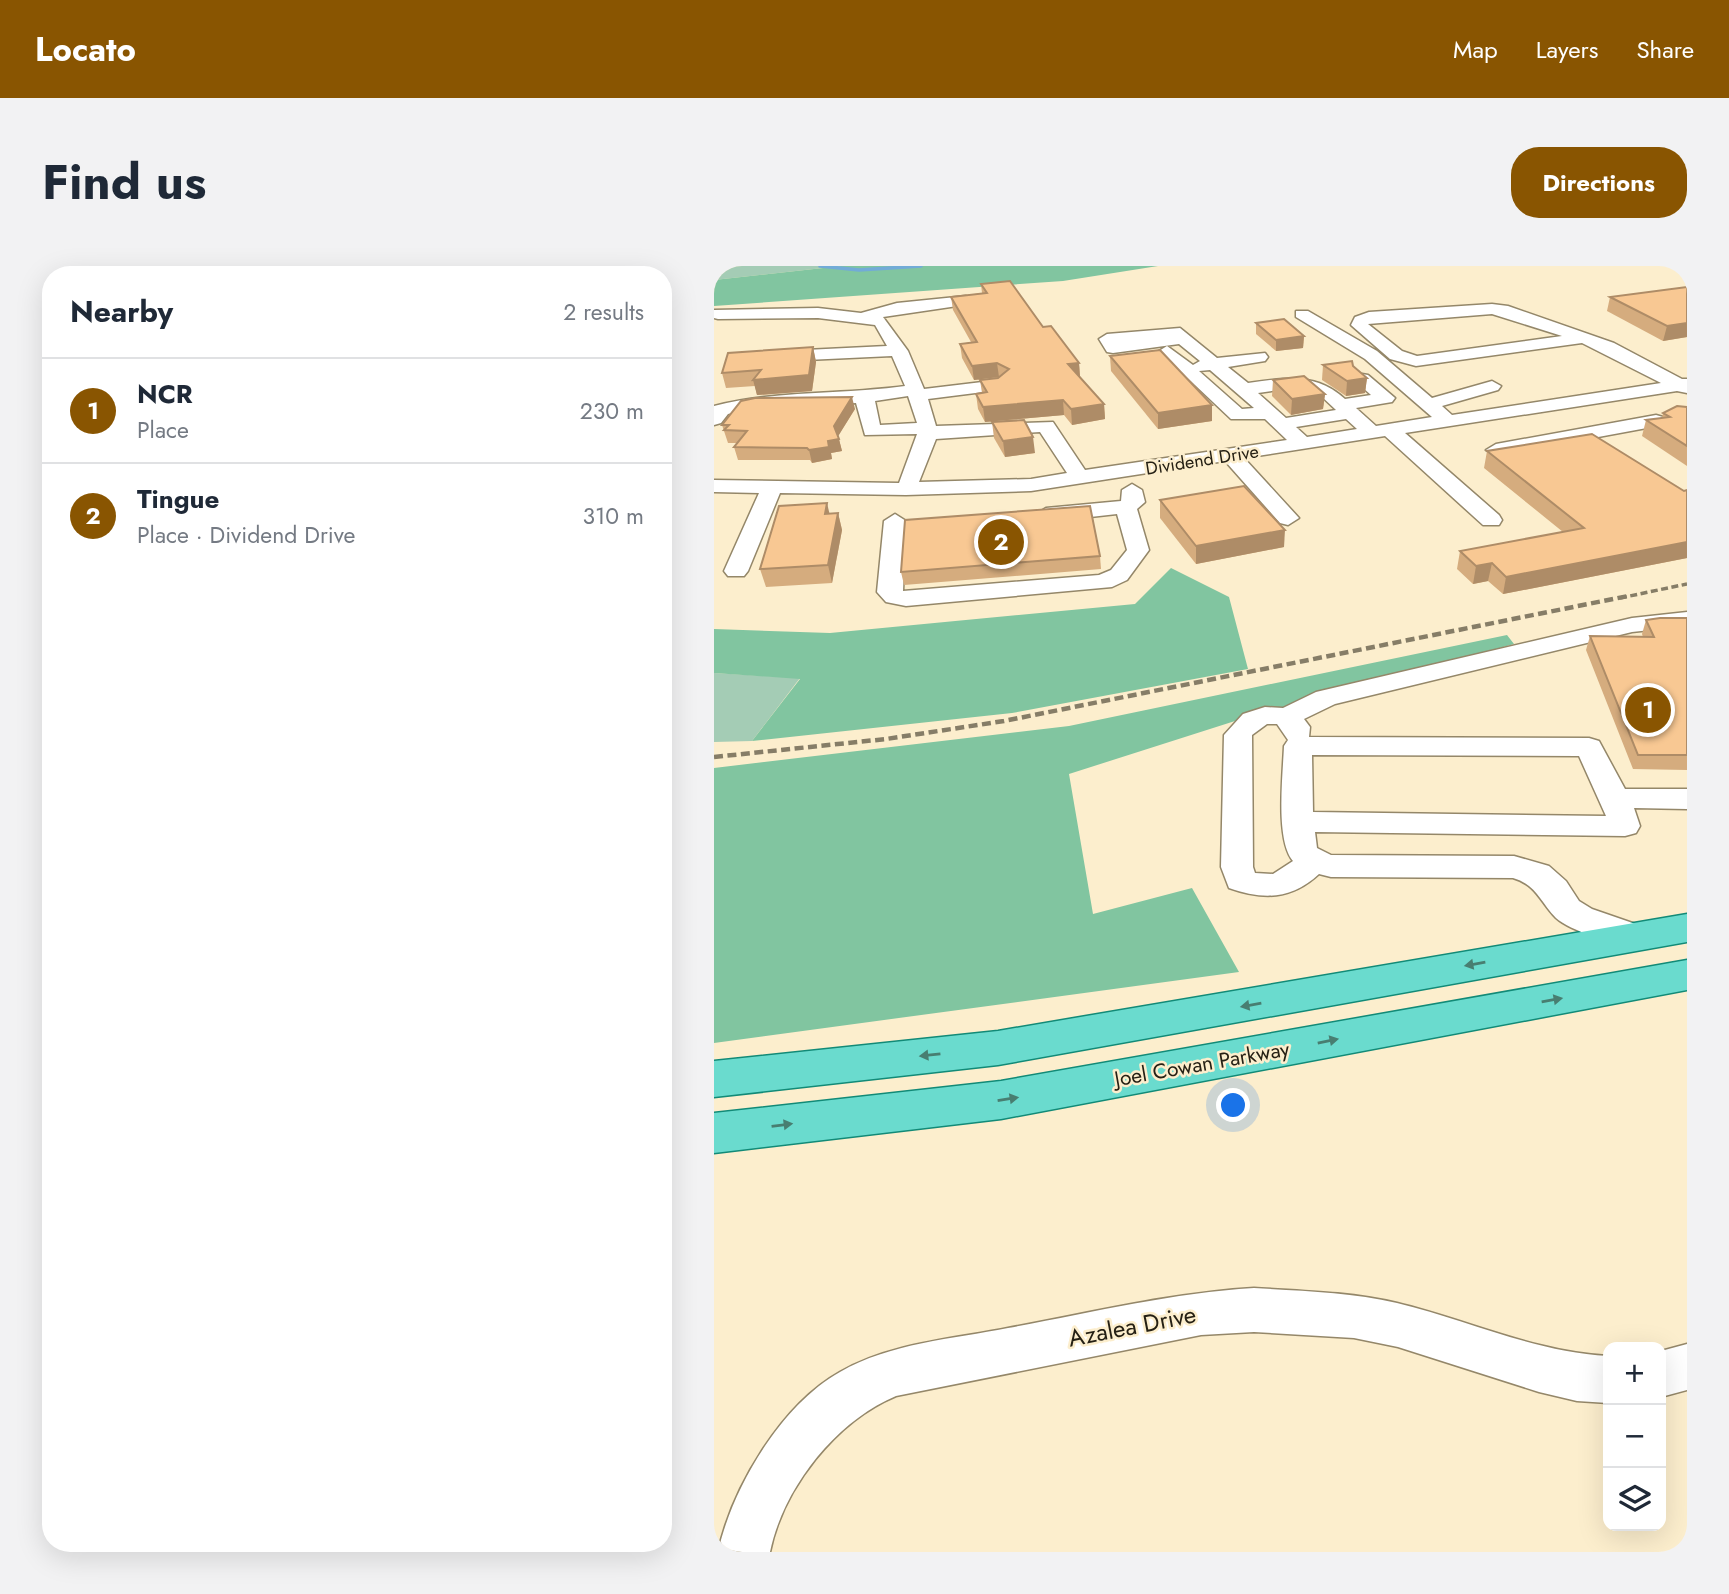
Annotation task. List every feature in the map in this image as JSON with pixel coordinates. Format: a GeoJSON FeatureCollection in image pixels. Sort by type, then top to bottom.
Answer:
{"type":"FeatureCollection","features":[{"type":"Feature","properties":{"kind":"main road"},"geometry":{"type":"LineString","coordinates":[[714,1079],[998,1048],[1566,929],[1635,937],[1687,928]]}},
{"type":"Feature","properties":{"kind":"main road","name":"Joel Cowan Parkway"},"geometry":{"type":"LineString","coordinates":[[714,1133],[1002,1100],[1687,975]]}},
{"type":"Feature","properties":{"kind":"street"},"geometry":{"type":"LineString","coordinates":[[829,331],[897,309],[966,301]]}},
{"type":"Feature","properties":{"kind":"street"},"geometry":{"type":"LineString","coordinates":[[1584,338],[1416,361],[1396,355],[1359,325],[1361,320],[1369,317],[1492,309],[1508,311],[1559,332],[1584,338],[1608,347],[1685,386]]}},
{"type":"Feature","properties":{"kind":"street"},"geometry":{"type":"LineString","coordinates":[[718,314],[818,313],[881,321],[900,351],[928,431],[894,512],[889,592],[895,597],[906,599],[1104,582],[1119,575],[1138,550],[1126,507]]}},
{"type":"Feature","properties":{"kind":"street"},"geometry":{"type":"LineString","coordinates":[[1302,314],[1371,355],[1449,422]]}},
{"type":"Feature","properties":{"kind":"street"},"geometry":{"type":"LineString","coordinates":[[1183,338],[1113,348],[1107,339],[1174,331],[1183,338],[1231,377],[1303,444]]}},
{"type":"Feature","properties":{"kind":"street"},"geometry":{"type":"LineString","coordinates":[[1157,342],[1238,415],[1275,418],[1345,409],[1386,398],[1362,379]]}},
{"type":"Feature","properties":{"kind":"street"},"geometry":{"type":"LineString","coordinates":[[785,356],[900,351]]}},
{"type":"Feature","properties":{"kind":"street"},"geometry":{"type":"LineString","coordinates":[[1231,377],[1259,357]]}},
{"type":"Feature","properties":{"kind":"street"},"geometry":{"type":"LineString","coordinates":[[1184,368],[1231,377],[1293,376],[1316,367]]}},
{"type":"Feature","properties":{"kind":"street"},"geometry":{"type":"LineString","coordinates":[[1293,376],[1325,390],[1345,409],[1382,432],[1491,520]]}},
{"type":"Feature","properties":{"kind":"street"},"geometry":{"type":"LineString","coordinates":[[714,419],[721,410],[758,401],[866,397],[999,385]]}},
{"type":"Feature","properties":{"kind":"street"},"geometry":{"type":"LineString","coordinates":[[1429,404],[1492,386]]}},
{"type":"Feature","properties":{"kind":"street","name":"Dividend Drive"},"geometry":{"type":"LineString","coordinates":[[714,486],[903,489],[997,487],[1122,472],[1685,386]]}},
{"type":"Feature","properties":{"kind":"street"},"geometry":{"type":"LineString","coordinates":[[866,397],[865,409],[872,431],[1046,426],[1080,478]]}},
{"type":"Feature","properties":{"kind":"street"},"geometry":{"type":"LineString","coordinates":[[1540,408],[1609,452]]}},
{"type":"Feature","properties":{"kind":"street"},"geometry":{"type":"LineString","coordinates":[[1496,450],[1656,421]]}},
{"type":"Feature","properties":{"kind":"street"},"geometry":{"type":"LineString","coordinates":[[1230,455],[1288,518]]}},
{"type":"Feature","properties":{"kind":"street"},"geometry":{"type":"LineString","coordinates":[[1026,516],[1126,507],[1135,497],[1122,472]]}},
{"type":"Feature","properties":{"kind":"street"},"geometry":{"type":"LineString","coordinates":[[736,571],[772,487]]}},
{"type":"Feature","properties":{"kind":"street"},"geometry":{"type":"LineString","coordinates":[[895,521],[900,524],[921,525]]}},
{"type":"Feature","properties":{"kind":"street"},"geometry":{"type":"LineString","coordinates":[[1313,861],[1293,881],[1276,886],[1256,886],[1240,880],[1237,867],[1238,735],[1245,724],[1267,714],[1286,717],[1326,698],[1632,625],[1687,619]]}},
{"type":"Feature","properties":{"kind":"street"},"geometry":{"type":"LineString","coordinates":[[1286,717],[1296,727],[1298,822],[1302,852],[1313,861],[1331,866],[1514,867],[1538,874],[1554,889],[1566,929]]}},
{"type":"Feature","properties":{"kind":"street"},"geometry":{"type":"LineString","coordinates":[[1298,746],[1589,747],[1615,798],[1625,826],[1298,822]]}},
{"type":"Feature","properties":{"kind":"street"},"geometry":{"type":"LineString","coordinates":[[1615,798],[1687,799]]}},
{"type":"Feature","properties":{"kind":"street","name":"Azalea Drive"},"geometry":{"type":"LineString","coordinates":[[744,1552],[745,1540],[766,1490],[800,1444],[853,1391],[908,1370],[1201,1312],[1254,1310],[1354,1316],[1376,1320],[1449,1338],[1577,1378],[1603,1380]]}},
{"type":"Feature","properties":{"kind":"street"},"geometry":{"type":"LineString","coordinates":[[1666,1373],[1687,1367]]}},
{"type":"Feature","properties":{"kind":"green space"},"geometry":{"type":"Polygon","coordinates":[[[714,266],[841,266],[714,280],[714,266]]]}},
{"type":"Feature","properties":{"kind":"green space"},"geometry":{"type":"Polygon","coordinates":[[[841,266],[1158,266],[1063,281],[714,306],[714,280],[841,266]]]}},
{"type":"Feature","properties":{"kind":"green space"},"geometry":{"type":"Polygon","coordinates":[[[1171,568],[1229,597],[1248,669],[1012,713],[752,741],[800,679],[714,673],[714,629],[830,633],[1135,604],[1171,568]]]}},
{"type":"Feature","properties":{"kind":"green space"},"geometry":{"type":"Polygon","coordinates":[[[1507,635],[1514,644],[1235,721],[1069,774],[1093,914],[1192,888],[1239,972],[714,1043],[714,768],[1069,726],[1507,635]]]}},
{"type":"Feature","properties":{"kind":"green space"},"geometry":{"type":"Polygon","coordinates":[[[714,673],[800,678],[752,741],[714,742],[714,673]]]}},
{"type":"Feature","properties":{"kind":"building"},"geometry":{"type":"Polygon","coordinates":[[[1010,281],[1043,327],[1051,326],[1079,363],[1068,364],[1104,404],[1071,409],[1063,400],[983,407],[976,394],[987,392],[980,380],[998,378],[1009,369],[997,363],[972,366],[960,344],[977,342],[951,297],[987,293],[981,284],[1010,281]]]}},
{"type":"Feature","properties":{"kind":"building"},"geometry":{"type":"Polygon","coordinates":[[[1687,287],[1687,323],[1667,326],[1610,297],[1687,287]]]}},
{"type":"Feature","properties":{"kind":"building"},"geometry":{"type":"Polygon","coordinates":[[[1284,319],[1304,336],[1276,340],[1256,323],[1284,319]]]}},
{"type":"Feature","properties":{"kind":"building"},"geometry":{"type":"Polygon","coordinates":[[[813,347],[809,375],[753,380],[761,370],[722,373],[728,353],[813,347]]]}},
{"type":"Feature","properties":{"kind":"building"},"geometry":{"type":"Polygon","coordinates":[[[1160,350],[1212,405],[1158,413],[1110,356],[1160,350]]]}},
{"type":"Feature","properties":{"kind":"building"},"geometry":{"type":"Polygon","coordinates":[[[1352,361],[1353,366],[1367,378],[1347,381],[1323,365],[1352,361]]]}},
{"type":"Feature","properties":{"kind":"building"},"geometry":{"type":"Polygon","coordinates":[[[1304,376],[1325,394],[1292,399],[1273,380],[1304,376]]]}},
{"type":"Feature","properties":{"kind":"building"},"geometry":{"type":"Polygon","coordinates":[[[852,397],[834,426],[839,439],[828,441],[829,447],[809,450],[734,447],[747,431],[724,430],[729,425],[722,425],[741,401],[755,398],[852,397]]]}},
{"type":"Feature","properties":{"kind":"building"},"geometry":{"type":"Polygon","coordinates":[[[1677,406],[1687,407],[1687,446],[1646,420],[1670,417],[1663,413],[1677,406]]]}},
{"type":"Feature","properties":{"kind":"building"},"geometry":{"type":"Polygon","coordinates":[[[1024,420],[1033,437],[1003,441],[992,422],[1024,420]]]}},
{"type":"Feature","properties":{"kind":"building"},"geometry":{"type":"Polygon","coordinates":[[[1592,434],[1684,491],[1687,490],[1687,542],[1506,577],[1492,563],[1476,566],[1460,551],[1584,528],[1487,451],[1592,434]]]}},
{"type":"Feature","properties":{"kind":"building"},"geometry":{"type":"Polygon","coordinates":[[[1244,486],[1285,530],[1196,546],[1160,500],[1244,486]]]}},
{"type":"Feature","properties":{"kind":"building"},"geometry":{"type":"Polygon","coordinates":[[[827,503],[825,514],[838,513],[828,565],[760,569],[779,506],[827,503]]]}},
{"type":"Feature","properties":{"kind":"building"},"geometry":{"type":"Polygon","coordinates":[[[1090,506],[1100,556],[901,572],[905,520],[1090,506]]]}},
{"type":"Feature","properties":{"kind":"building"},"geometry":{"type":"Polygon","coordinates":[[[1687,618],[1687,755],[1638,755],[1590,636],[1654,637],[1646,620],[1687,618]]]}},
{"type":"Feature","properties":{"kind":"waterway"},"geometry":{"type":"LineString","coordinates":[[820,266],[859,270],[921,266]]}},
{"type":"Feature","properties":{"kind":"railway"},"geometry":{"type":"LineString","coordinates":[[1620,598],[1687,584]]}},
{"type":"Feature","properties":{"kind":"railway"},"geometry":{"type":"LineString","coordinates":[[714,757],[886,739],[1004,721],[1628,596]]}},
{"type":"Feature","properties":{"kind":"place","name":"Tingue"},"geometry":{"type":"Point","coordinates":[1001,542]}},
{"type":"Feature","properties":{"kind":"place","name":"NCR"},"geometry":{"type":"Point","coordinates":[1648,710]}}]}
